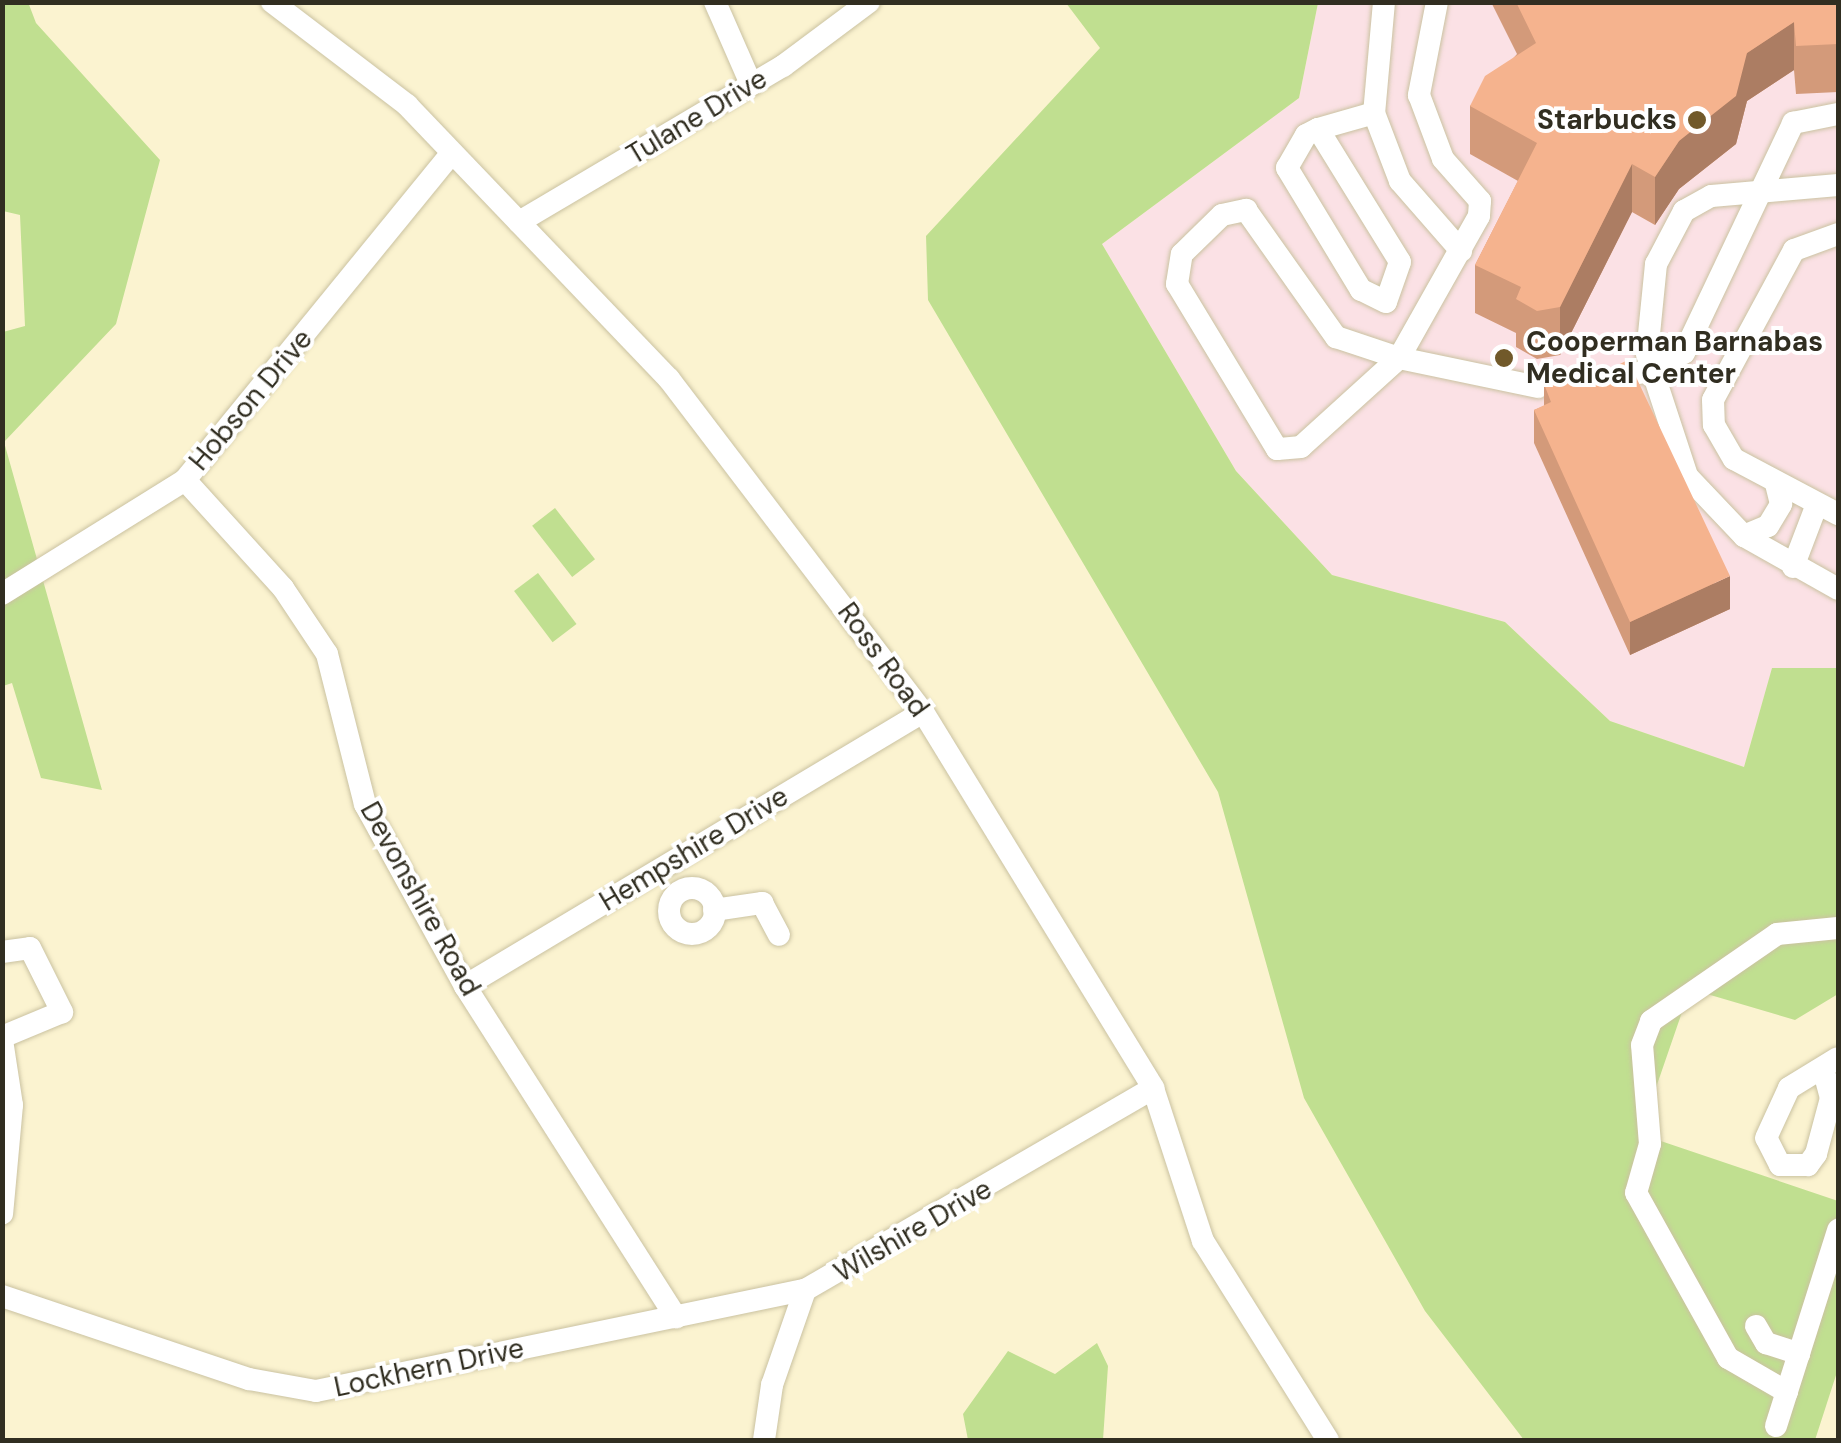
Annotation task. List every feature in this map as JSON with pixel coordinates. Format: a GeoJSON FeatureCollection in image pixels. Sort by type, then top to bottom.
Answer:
{"type":"FeatureCollection","features":[{"type":"Feature","properties":{"kind":"street","name":"Ross Road"},"geometry":{"type":"LineString","coordinates":[[272,2],[407,104],[669,378],[923,712],[1153,1088],[1204,1240],[1328,1440]]}},
{"type":"Feature","properties":{"kind":"street"},"geometry":{"type":"LineString","coordinates":[[715,2],[751,84]]}},
{"type":"Feature","properties":{"kind":"street","name":"Tulane Drive"},"geometry":{"type":"LineString","coordinates":[[520,222],[751,84],[869,2]]}},
{"type":"Feature","properties":{"kind":"street"},"geometry":{"type":"LineString","coordinates":[[1384,2],[1374,113],[1400,182],[1461,251]]}},
{"type":"Feature","properties":{"kind":"street"},"geometry":{"type":"LineString","coordinates":[[1437,2],[1419,94],[1443,159],[1480,201],[1461,251],[1398,358],[1302,447],[1277,449],[1177,284],[1182,254],[1222,215],[1246,210],[1336,337],[1398,358],[1551,386]]}},
{"type":"Feature","properties":{"kind":"street"},"geometry":{"type":"LineString","coordinates":[[1318,129],[1400,262],[1386,302],[1361,290],[1286,168],[1290,150],[1318,129],[1374,113]]}},
{"type":"Feature","properties":{"kind":"street"},"geometry":{"type":"LineString","coordinates":[[1614,378],[1650,371],[1684,353],[1793,122],[1838,114]]}},
{"type":"Feature","properties":{"kind":"street","name":"Hobson Drive"},"geometry":{"type":"LineString","coordinates":[[2,594],[185,480],[452,152]]}},
{"type":"Feature","properties":{"kind":"street"},"geometry":{"type":"LineString","coordinates":[[1838,185],[1763,187],[1710,196],[1665,234],[1649,300],[1650,371],[1687,476],[1744,536],[1838,589]]}},
{"type":"Feature","properties":{"kind":"street"},"geometry":{"type":"LineString","coordinates":[[1793,567],[1828,509],[1734,460],[1714,425],[1713,400],[1794,250],[1838,234]]}},
{"type":"Feature","properties":{"kind":"street","name":"Devonshire Road"},"geometry":{"type":"LineString","coordinates":[[185,480],[283,588],[328,654],[365,804],[465,986],[676,1316]]}},
{"type":"Feature","properties":{"kind":"street"},"geometry":{"type":"LineString","coordinates":[[1744,536],[1768,526],[1781,504],[1776,484]]}},
{"type":"Feature","properties":{"kind":"street","name":"Hempshire Drive"},"geometry":{"type":"LineString","coordinates":[[465,986],[923,712]]}},
{"type":"Feature","properties":{"kind":"street"},"geometry":{"type":"LineString","coordinates":[[663,868],[677,892]]}},
{"type":"Feature","properties":{"kind":"street"},"geometry":{"type":"LineString","coordinates":[[677,892],[699,889],[714,910]]}},
{"type":"Feature","properties":{"kind":"street"},"geometry":{"type":"LineString","coordinates":[[677,892],[669,911],[679,930],[706,928],[714,910],[746,898],[762,903],[779,935]]}},
{"type":"Feature","properties":{"kind":"street"},"geometry":{"type":"LineString","coordinates":[[1787,1392],[1728,1358],[1636,1193],[1650,1144],[1642,1045],[1651,1021],[1777,934],[1838,928]]}},
{"type":"Feature","properties":{"kind":"street"},"geometry":{"type":"LineString","coordinates":[[2,952],[30,948],[62,1012],[2,1038],[12,1105],[2,1214]]}},
{"type":"Feature","properties":{"kind":"street"},"geometry":{"type":"LineString","coordinates":[[1831,1065],[1833,1113],[1829,1146],[1808,1165],[1790,1169],[1772,1157],[1766,1138],[1789,1088],[1831,1065]]}},
{"type":"Feature","properties":{"kind":"street","name":"Wilshire Drive"},"geometry":{"type":"LineString","coordinates":[[764,1440],[772,1385],[805,1290],[1153,1088]]}},
{"type":"Feature","properties":{"kind":"street"},"geometry":{"type":"LineString","coordinates":[[1776,1426],[1838,1230]]}},
{"type":"Feature","properties":{"kind":"street","name":"Lockhern Drive"},"geometry":{"type":"LineString","coordinates":[[2,1296],[249,1379],[316,1391],[805,1290]]}},
{"type":"Feature","properties":{"kind":"street"},"geometry":{"type":"LineString","coordinates":[[1756,1326],[1766,1343],[1799,1354]]}},
{"type":"Feature","properties":{"kind":"shaded area","name":"Cooperman Barnabas Medical Center"},"geometry":{"type":"Polygon","coordinates":[[[1318,3],[1838,3],[1838,668],[1772,669],[1744,767],[1610,721],[1505,622],[1332,575],[1236,471],[1102,244],[1299,98],[1318,3]]]}},
{"type":"Feature","properties":{"kind":"green space"},"geometry":{"type":"Polygon","coordinates":[[[28,2],[36,23],[160,160],[116,324],[4,442],[102,790],[41,778],[12,683],[3,686],[3,332],[25,326],[20,215],[3,211],[2,3],[28,2]]]}},
{"type":"Feature","properties":{"kind":"green space"},"geometry":{"type":"Polygon","coordinates":[[[1066,3],[1318,3],[1299,98],[1102,244],[1236,471],[1332,575],[1505,622],[1610,721],[1744,767],[1772,668],[1838,668],[1838,994],[1795,1020],[1690,989],[1640,1134],[1838,1201],[1838,1369],[1815,1440],[1524,1440],[1425,1311],[1304,1098],[1218,792],[928,300],[926,236],[1100,48],[1066,3]]]}},
{"type":"Feature","properties":{"kind":"green space"},"geometry":{"type":"Polygon","coordinates":[[[555,508],[595,559],[572,577],[532,526],[555,508]]]}},
{"type":"Feature","properties":{"kind":"green space"},"geometry":{"type":"Polygon","coordinates":[[[538,573],[577,624],[553,642],[514,591],[538,573]]]}},
{"type":"Feature","properties":{"kind":"green space"},"geometry":{"type":"Polygon","coordinates":[[[1097,1343],[1108,1366],[1103,1440],[968,1440],[963,1414],[1008,1351],[1055,1374],[1097,1343]]]}},
{"type":"Feature","properties":{"kind":"building","name":"Cooperman Barnabas Medical Center"},"geometry":{"type":"Polygon","coordinates":[[[1516,2],[1838,2],[1838,44],[1796,46],[1794,22],[1747,53],[1736,96],[1679,141],[1655,177],[1632,164],[1560,307],[1537,311],[1516,299],[1521,287],[1475,265],[1537,143],[1470,106],[1485,76],[1536,43],[1516,2]]]}},
{"type":"Feature","properties":{"kind":"building"},"geometry":{"type":"Polygon","coordinates":[[[1628,360],[1730,576],[1630,622],[1534,410],[1551,402],[1544,384],[1580,370],[1585,381],[1628,360]]]}},
{"type":"Feature","properties":{"kind":"place","name":"Starbucks"},"geometry":{"type":"Point","coordinates":[1697,120]}},
{"type":"Feature","properties":{"kind":"place","name":"Cooperman Barnabas Medical Center"},"geometry":{"type":"Point","coordinates":[1504,358]}}]}
